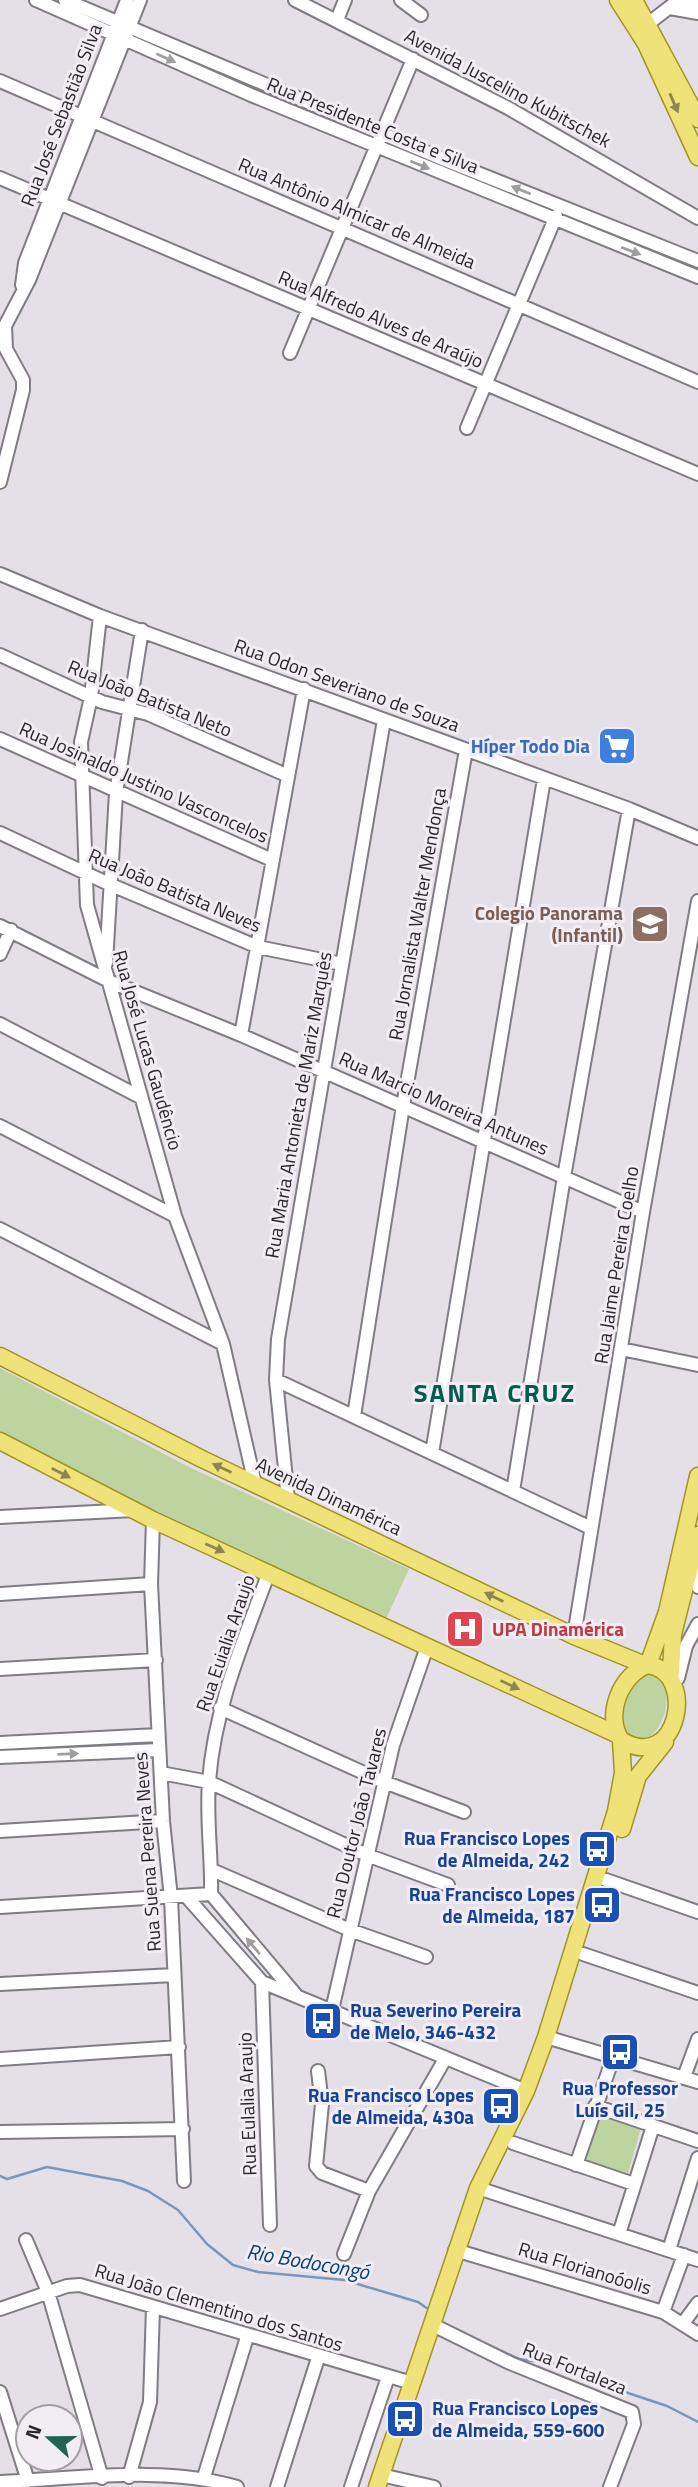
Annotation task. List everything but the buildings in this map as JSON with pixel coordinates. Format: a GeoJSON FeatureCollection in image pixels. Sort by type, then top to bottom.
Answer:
{"type":"FeatureCollection","features":[{"type":"Feature","properties":{"kind":"main road"},"geometry":{"type":"LineString","coordinates":[[618,0],[646,44],[698,157]]}},
{"type":"Feature","properties":{"kind":"main road"},"geometry":{"type":"LineString","coordinates":[[634,0],[649,23],[698,119]]}},
{"type":"Feature","properties":{"kind":"main road","name":"Avenida Dinamérica"},"geometry":{"type":"LineString","coordinates":[[0,1356],[255,1484],[574,1636],[647,1665]]}},
{"type":"Feature","properties":{"kind":"main road"},"geometry":{"type":"LineString","coordinates":[[0,1441],[153,1520],[620,1737],[646,1748],[665,1742]]}},
{"type":"Feature","properties":{"kind":"main road"},"geometry":{"type":"LineString","coordinates":[[379,2481],[455,2250],[551,2038],[616,1811],[623,1773],[620,1737],[614,1718],[619,1694],[626,1680],[647,1665],[667,1612],[698,1476]]}},
{"type":"Feature","properties":{"kind":"main road"},"geometry":{"type":"LineString","coordinates":[[480,2194],[513,2143],[583,1954],[638,1776],[677,1726],[684,1704],[684,1692],[674,1675],[673,1634],[698,1535]]}},
{"type":"Feature","properties":{"kind":"main road"},"geometry":{"type":"LineString","coordinates":[[647,1665],[674,1675]]}},
{"type":"Feature","properties":{"kind":"street","name":"Rua Presidente Costa e Silva"},"geometry":{"type":"LineString","coordinates":[[36,0],[121,31],[698,261]]}},
{"type":"Feature","properties":{"kind":"street","name":"Rua Presidente Costa e Silva"},"geometry":{"type":"LineString","coordinates":[[65,0],[121,31],[377,148],[698,277]]}},
{"type":"Feature","properties":{"kind":"street","name":"Rua José Sebastião Silva"},"geometry":{"type":"LineString","coordinates":[[121,31],[127,0]]}},
{"type":"Feature","properties":{"kind":"street","name":"Rua José Sebastião Silva"},"geometry":{"type":"LineString","coordinates":[[4,318],[21,295],[54,200],[121,31],[140,0]]}},
{"type":"Feature","properties":{"kind":"street","name":"Avenida Juscelino Kubitschek"},"geometry":{"type":"LineString","coordinates":[[295,0],[413,59],[602,160],[698,218]]}},
{"type":"Feature","properties":{"kind":"street"},"geometry":{"type":"LineString","coordinates":[[337,20],[345,0]]}},
{"type":"Feature","properties":{"kind":"street"},"geometry":{"type":"LineString","coordinates":[[401,0],[421,15]]}},
{"type":"Feature","properties":{"kind":"street"},"geometry":{"type":"LineString","coordinates":[[649,23],[676,3],[698,4]]}},
{"type":"Feature","properties":{"kind":"street"},"geometry":{"type":"LineString","coordinates":[[676,3],[698,13]]}},
{"type":"Feature","properties":{"kind":"street"},"geometry":{"type":"LineString","coordinates":[[290,353],[413,59]]}},
{"type":"Feature","properties":{"kind":"street","name":"Rua Antônio Almicar de Almeida"},"geometry":{"type":"LineString","coordinates":[[0,81],[698,382]]}},
{"type":"Feature","properties":{"kind":"street","name":"Rua Alfredo Alves de Araújo"},"geometry":{"type":"LineString","coordinates":[[0,178],[698,474]]}},
{"type":"Feature","properties":{"kind":"street"},"geometry":{"type":"LineString","coordinates":[[467,428],[561,206]]}},
{"type":"Feature","properties":{"kind":"street"},"geometry":{"type":"LineString","coordinates":[[0,482],[23,390],[23,380],[2,340],[4,318]]}},
{"type":"Feature","properties":{"kind":"street","name":"Rua Odon Severiano de Souza"},"geometry":{"type":"LineString","coordinates":[[0,574],[100,616],[629,809],[698,838]]}},
{"type":"Feature","properties":{"kind":"street","name":"Rua José Lucas Gaudêncio"},"geometry":{"type":"LineString","coordinates":[[100,616],[91,697],[82,731],[83,872],[89,918],[111,982],[140,1097],[176,1216],[223,1344],[255,1484]]}},
{"type":"Feature","properties":{"kind":"street"},"geometry":{"type":"LineString","coordinates":[[105,965],[110,934],[110,884],[116,793],[142,630]]}},
{"type":"Feature","properties":{"kind":"street","name":"Rua João Batista Neto"},"geometry":{"type":"LineString","coordinates":[[0,655],[91,697],[148,714],[286,775]]}},
{"type":"Feature","properties":{"kind":"street"},"geometry":{"type":"LineString","coordinates":[[241,1035],[286,775],[304,689]]}},
{"type":"Feature","properties":{"kind":"street","name":"Rua Maria Antonieta de Mariz Marquês"},"geometry":{"type":"LineString","coordinates":[[288,1499],[276,1380],[278,1339],[384,720]]}},
{"type":"Feature","properties":{"kind":"street","name":"Rua Josinaldo Justino Vasconcelos"},"geometry":{"type":"LineString","coordinates":[[0,739],[116,793],[272,860]]}},
{"type":"Feature","properties":{"kind":"street","name":"Rua Jornalista Walter Mendonça"},"geometry":{"type":"LineString","coordinates":[[354,1416],[403,1106],[466,750]]}},
{"type":"Feature","properties":{"kind":"street"},"geometry":{"type":"LineString","coordinates":[[432,1453],[544,779]]}},
{"type":"Feature","properties":{"kind":"street"},"geometry":{"type":"LineString","coordinates":[[513,1492],[564,1177],[629,809]]}},
{"type":"Feature","properties":{"kind":"street","name":"Rua Odon Severiano de Souza"},"geometry":{"type":"LineString","coordinates":[[682,830],[698,830]]}},
{"type":"Feature","properties":{"kind":"street","name":"Rua João Batista Neves"},"geometry":{"type":"LineString","coordinates":[[0,833],[110,884],[258,947],[342,964]]}},
{"type":"Feature","properties":{"kind":"street","name":"Rua Jaime Pereira Coelho"},"geometry":{"type":"LineString","coordinates":[[574,1636],[643,1212],[698,901]]}},
{"type":"Feature","properties":{"kind":"street"},"geometry":{"type":"LineString","coordinates":[[0,954],[5,928]]}},
{"type":"Feature","properties":{"kind":"street","name":"Rua Marcio Moreira Antunes"},"geometry":{"type":"LineString","coordinates":[[5,928],[111,982],[241,1035],[643,1212]]}},
{"type":"Feature","properties":{"kind":"street"},"geometry":{"type":"LineString","coordinates":[[0,1024],[140,1097]]}},
{"type":"Feature","properties":{"kind":"street"},"geometry":{"type":"LineString","coordinates":[[0,1126],[176,1216]]}},
{"type":"Feature","properties":{"kind":"street"},"geometry":{"type":"LineString","coordinates":[[0,1228],[223,1344]]}},
{"type":"Feature","properties":{"kind":"street"},"geometry":{"type":"LineString","coordinates":[[621,1349],[698,1364]]}},
{"type":"Feature","properties":{"kind":"street"},"geometry":{"type":"LineString","coordinates":[[276,1380],[591,1528]]}},
{"type":"Feature","properties":{"kind":"street"},"geometry":{"type":"LineString","coordinates":[[0,1517],[134,1510]]}},
{"type":"Feature","properties":{"kind":"street","name":"Rua Suena Pereira Neves"},"geometry":{"type":"LineString","coordinates":[[153,1520],[151,1584],[158,1735],[171,1898],[184,2181]]}},
{"type":"Feature","properties":{"kind":"street"},"geometry":{"type":"LineString","coordinates":[[693,1559],[698,1587]]}},
{"type":"Feature","properties":{"kind":"street","name":"Rua Euialia Araujo"},"geometry":{"type":"LineString","coordinates":[[211,1894],[209,1782],[220,1708],[269,1572]]}},
{"type":"Feature","properties":{"kind":"street"},"geometry":{"type":"LineString","coordinates":[[0,1594],[151,1584]]}},
{"type":"Feature","properties":{"kind":"street"},"geometry":{"type":"LineString","coordinates":[[674,1675],[698,1624]]}},
{"type":"Feature","properties":{"kind":"street","name":"Rua Doutor João Tavares"},"geometry":{"type":"LineString","coordinates":[[332,2010],[393,1745],[427,1647]]}},
{"type":"Feature","properties":{"kind":"street"},"geometry":{"type":"LineString","coordinates":[[0,1669],[156,1660]]}},
{"type":"Feature","properties":{"kind":"street"},"geometry":{"type":"LineString","coordinates":[[220,1708],[384,1782],[464,1812]]}},
{"type":"Feature","properties":{"kind":"street"},"geometry":{"type":"LineString","coordinates":[[0,1743],[158,1735]]}},
{"type":"Feature","properties":{"kind":"street"},"geometry":{"type":"LineString","coordinates":[[0,1757],[159,1750]]}},
{"type":"Feature","properties":{"kind":"street"},"geometry":{"type":"LineString","coordinates":[[161,1773],[209,1782],[367,1855],[448,1885]]}},
{"type":"Feature","properties":{"kind":"street"},"geometry":{"type":"LineString","coordinates":[[0,1831],[163,1821]]}},
{"type":"Feature","properties":{"kind":"street"},"geometry":{"type":"LineString","coordinates":[[212,1870],[350,1930],[426,1957]]}},
{"type":"Feature","properties":{"kind":"street"},"geometry":{"type":"LineString","coordinates":[[606,1880],[698,1912]]}},
{"type":"Feature","properties":{"kind":"street"},"geometry":{"type":"LineString","coordinates":[[0,1908],[211,1894],[298,1997]]}},
{"type":"Feature","properties":{"kind":"street"},"geometry":{"type":"LineString","coordinates":[[186,1896],[262,1982],[526,2091]]}},
{"type":"Feature","properties":{"kind":"street"},"geometry":{"type":"LineString","coordinates":[[583,1954],[698,1993]]}},
{"type":"Feature","properties":{"kind":"street"},"geometry":{"type":"LineString","coordinates":[[0,1984],[174,1975]]}},
{"type":"Feature","properties":{"kind":"street","name":"Rua Eulalia Araujo"},"geometry":{"type":"LineString","coordinates":[[262,1982],[270,2225]]}},
{"type":"Feature","properties":{"kind":"street"},"geometry":{"type":"LineString","coordinates":[[551,2038],[698,2081]]}},
{"type":"Feature","properties":{"kind":"street"},"geometry":{"type":"LineString","coordinates":[[684,2077],[698,2039]]}},
{"type":"Feature","properties":{"kind":"street"},"geometry":{"type":"LineString","coordinates":[[0,2059],[178,2047]]}},
{"type":"Feature","properties":{"kind":"street"},"geometry":{"type":"LineString","coordinates":[[576,2165],[614,2055]]}},
{"type":"Feature","properties":{"kind":"street"},"geometry":{"type":"LineString","coordinates":[[344,2254],[369,2191],[445,2059]]}},
{"type":"Feature","properties":{"kind":"street"},"geometry":{"type":"LineString","coordinates":[[318,2071],[322,2120],[316,2162],[322,2173],[369,2191]]}},
{"type":"Feature","properties":{"kind":"street"},"geometry":{"type":"LineString","coordinates":[[595,2106],[698,2141]]}},
{"type":"Feature","properties":{"kind":"street"},"geometry":{"type":"LineString","coordinates":[[619,2234],[653,2126]]}},
{"type":"Feature","properties":{"kind":"street"},"geometry":{"type":"LineString","coordinates":[[0,2132],[183,2129]]}},
{"type":"Feature","properties":{"kind":"street"},"geometry":{"type":"LineString","coordinates":[[513,2143],[634,2184]]}},
{"type":"Feature","properties":{"kind":"street"},"geometry":{"type":"LineString","coordinates":[[669,2250],[698,2158]]}},
{"type":"Feature","properties":{"kind":"street"},"geometry":{"type":"LineString","coordinates":[[480,2194],[698,2260]]}},
{"type":"Feature","properties":{"kind":"street"},"geometry":{"type":"LineString","coordinates":[[26,2240],[48,2292],[102,2478]]}},
{"type":"Feature","properties":{"kind":"street","name":"Rua Florianoóolis"},"geometry":{"type":"LineString","coordinates":[[455,2250],[663,2312],[684,2322],[698,2334]]}},
{"type":"Feature","properties":{"kind":"street"},"geometry":{"type":"LineString","coordinates":[[663,2312],[684,2255]]}},
{"type":"Feature","properties":{"kind":"street","name":"Rua João Clementino dos Santos"},"geometry":{"type":"LineString","coordinates":[[0,2309],[48,2292],[79,2285],[318,2358],[412,2383]]}},
{"type":"Feature","properties":{"kind":"street"},"geometry":{"type":"LineString","coordinates":[[684,2322],[698,2303]]}},
{"type":"Feature","properties":{"kind":"street"},"geometry":{"type":"LineString","coordinates":[[129,2477],[150,2402],[153,2308]]}},
{"type":"Feature","properties":{"kind":"street","name":"Rua Fortaleza"},"geometry":{"type":"LineString","coordinates":[[434,2313],[510,2364],[632,2412],[634,2424],[610,2487]]}},
{"type":"Feature","properties":{"kind":"street"},"geometry":{"type":"LineString","coordinates":[[204,2477],[247,2337]]}},
{"type":"Feature","properties":{"kind":"street"},"geometry":{"type":"LineString","coordinates":[[277,2487],[318,2358]]}},
{"type":"Feature","properties":{"kind":"street"},"geometry":{"type":"LineString","coordinates":[[351,2487],[388,2377]]}},
{"type":"Feature","properties":{"kind":"street"},"geometry":{"type":"LineString","coordinates":[[0,2392],[28,2481]]}},
{"type":"Feature","properties":{"kind":"street"},"geometry":{"type":"LineString","coordinates":[[0,2482],[204,2477],[237,2487]]}},
{"type":"Feature","properties":{"kind":"street"},"geometry":{"type":"LineString","coordinates":[[379,2481],[433,2487]]}},
{"type":"Feature","properties":{"kind":"green space"},"geometry":{"type":"Polygon","coordinates":[[[39,0],[60,0],[698,263],[698,275],[560,221],[39,0]]]}},
{"type":"Feature","properties":{"kind":"green space"},"geometry":{"type":"Polygon","coordinates":[[[0,1368],[191,1468],[409,1569],[386,1619],[0,1438],[0,1368]]]}},
{"type":"Feature","properties":{"kind":"green space"},"geometry":{"type":"Polygon","coordinates":[[[650,1671],[661,1676],[665,1686],[666,1704],[661,1722],[642,1744],[630,1741],[621,1719],[621,1710],[626,1693],[650,1671]]]}},
{"type":"Feature","properties":{"kind":"green space"},"geometry":{"type":"Polygon","coordinates":[[[596,2114],[641,2128],[627,2177],[583,2162],[596,2114]]]}},
{"type":"Feature","properties":{"kind":"waterway","name":"Rio Bodocongó"},"geometry":{"type":"LineString","coordinates":[[0,2176],[7,2179],[47,2167],[122,2181],[148,2191],[178,2210],[207,2244],[233,2265],[258,2272],[344,2280],[418,2302],[431,2311]]}},
{"type":"Feature","properties":{"kind":"waterway","name":"Rio Bodocongó"},"geometry":{"type":"LineString","coordinates":[[452,2328],[465,2334]]}},
{"type":"Feature","properties":{"kind":"waterway","name":"Rio Bodocongó"},"geometry":{"type":"LineString","coordinates":[[471,2337],[519,2359],[560,2365],[601,2384],[667,2406],[698,2422]]}},
{"type":"Feature","properties":{"kind":"place","name":"Híper Todo Dia"},"geometry":{"type":"Point","coordinates":[617,746]}},
{"type":"Feature","properties":{"kind":"place","name":"Colegio Panorama (Infantil)"},"geometry":{"type":"Point","coordinates":[650,924]}},
{"type":"Feature","properties":{"kind":"place","name":"UPA Dinamérica"},"geometry":{"type":"Point","coordinates":[465,1629]}},
{"type":"Feature","properties":{"kind":"place","name":"Rua Francisco Lopes de Almeida, 242"},"geometry":{"type":"Point","coordinates":[597,1849]}},
{"type":"Feature","properties":{"kind":"place","name":"Rua Francisco Lopes de Almeida, 187"},"geometry":{"type":"Point","coordinates":[602,1905]}},
{"type":"Feature","properties":{"kind":"place","name":"Rua Severino Pereira de Melo, 346-432"},"geometry":{"type":"Point","coordinates":[323,2021]}},
{"type":"Feature","properties":{"kind":"place","name":"Rua Professor Luís Gil, 25"},"geometry":{"type":"Point","coordinates":[620,2052]}},
{"type":"Feature","properties":{"kind":"place","name":"Rua Francisco Lopes de Almeida, 430a"},"geometry":{"type":"Point","coordinates":[501,2106]}},
{"type":"Feature","properties":{"kind":"place","name":"Rua Francisco Lopes de Almeida, 559-600"},"geometry":{"type":"Point","coordinates":[405,2419]}},
{"type":"Feature","properties":{"kind":"district","name":"SANTA CRUZ"},"geometry":{"type":"Point","coordinates":[495,1393]}}]}
